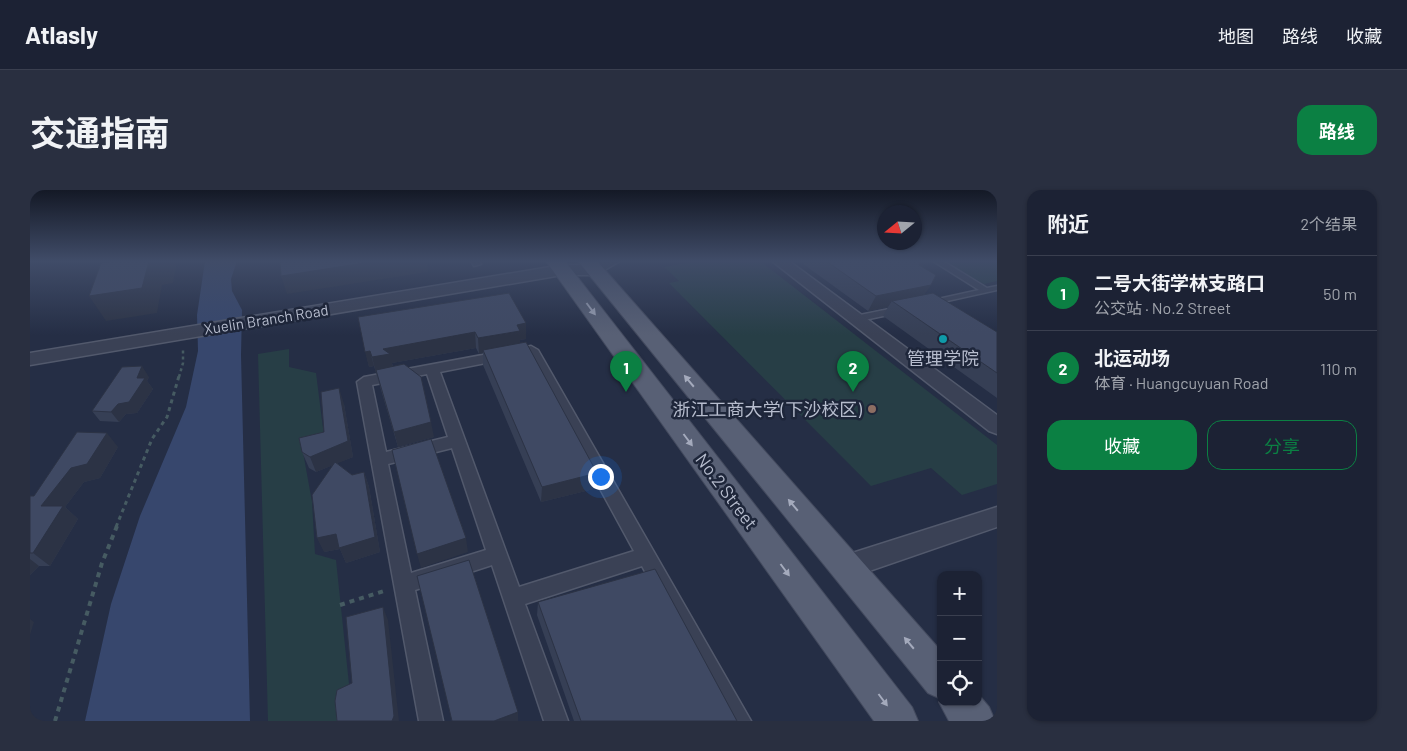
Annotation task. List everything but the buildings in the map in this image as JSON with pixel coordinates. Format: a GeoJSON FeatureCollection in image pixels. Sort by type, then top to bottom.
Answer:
{"type":"FeatureCollection","features":[{"type":"Feature","properties":{"kind":"main road","name":"No.2 Street"},"geometry":{"type":"LineString","coordinates":[[596,286],[898,721]]}},
{"type":"Feature","properties":{"kind":"main road"},"geometry":{"type":"LineString","coordinates":[[600,286],[846,567],[937,675]]}},
{"type":"Feature","properties":{"kind":"main road"},"geometry":{"type":"LineString","coordinates":[[962,706],[975,721]]}},
{"type":"Feature","properties":{"kind":"street","name":"Xuelin Branch Road"},"geometry":{"type":"LineString","coordinates":[[30,359],[180,341],[261,320],[457,286]]}},
{"type":"Feature","properties":{"kind":"street"},"geometry":{"type":"LineString","coordinates":[[811,286],[997,426]]}},
{"type":"Feature","properties":{"kind":"street"},"geometry":{"type":"LineString","coordinates":[[432,721],[364,382],[531,350],[739,721]]}},
{"type":"Feature","properties":{"kind":"street"},"geometry":{"type":"LineString","coordinates":[[432,370],[556,721]]}},
{"type":"Feature","properties":{"kind":"street"},"geometry":{"type":"LineString","coordinates":[[380,460],[457,441]]}},
{"type":"Feature","properties":{"kind":"street"},"geometry":{"type":"LineString","coordinates":[[846,567],[997,517]]}},
{"type":"Feature","properties":{"kind":"street"},"geometry":{"type":"LineString","coordinates":[[404,584],[498,555]]}},
{"type":"Feature","properties":{"kind":"street"},"geometry":{"type":"LineString","coordinates":[[513,598],[646,556]]}},
{"type":"Feature","properties":{"kind":"lane"},"geometry":{"type":"LineString","coordinates":[[978,286],[987,291]]}},
{"type":"Feature","properties":{"kind":"lane"},"geometry":{"type":"LineString","coordinates":[[919,306],[997,288]]}},
{"type":"Feature","properties":{"kind":"lane"},"geometry":{"type":"LineString","coordinates":[[854,318],[910,308]]}},
{"type":"Feature","properties":{"kind":"path"},"geometry":{"type":"LineString","coordinates":[[55,721],[102,563],[152,439],[167,417],[183,363],[180,341]]}},
{"type":"Feature","properties":{"kind":"path"},"geometry":{"type":"LineString","coordinates":[[340,605],[404,584]]}},
{"type":"Feature","properties":{"kind":"shaded area"},"geometry":{"type":"Polygon","coordinates":[[[672,286],[792,286],[997,445],[997,484],[962,495],[931,468],[871,486],[672,286]]]}},
{"type":"Feature","properties":{"kind":"shaded area"},"geometry":{"type":"Polygon","coordinates":[[[289,349],[289,367],[316,373],[325,444],[303,452],[312,502],[315,554],[336,560],[349,684],[336,702],[338,721],[268,721],[258,354],[289,349]]]}},
{"type":"Feature","properties":{"kind":"water"},"geometry":{"type":"Polygon","coordinates":[[[201,286],[232,286],[232,291],[242,310],[241,355],[250,721],[85,721],[111,604],[140,516],[186,407],[198,351],[197,315],[201,286]]]}},
{"type":"Feature","properties":{"kind":"place","name":"管理学院"},"geometry":{"type":"Point","coordinates":[943,339]}},
{"type":"Feature","properties":{"kind":"place","name":"二号大街学林支路口"},"geometry":{"type":"Point","coordinates":[626,392]}},
{"type":"Feature","properties":{"kind":"place","name":"北运动场"},"geometry":{"type":"Point","coordinates":[853,392]}},
{"type":"Feature","properties":{"kind":"place","name":"浙江工商大学(下沙校区)"},"geometry":{"type":"Point","coordinates":[872,409]}}]}
